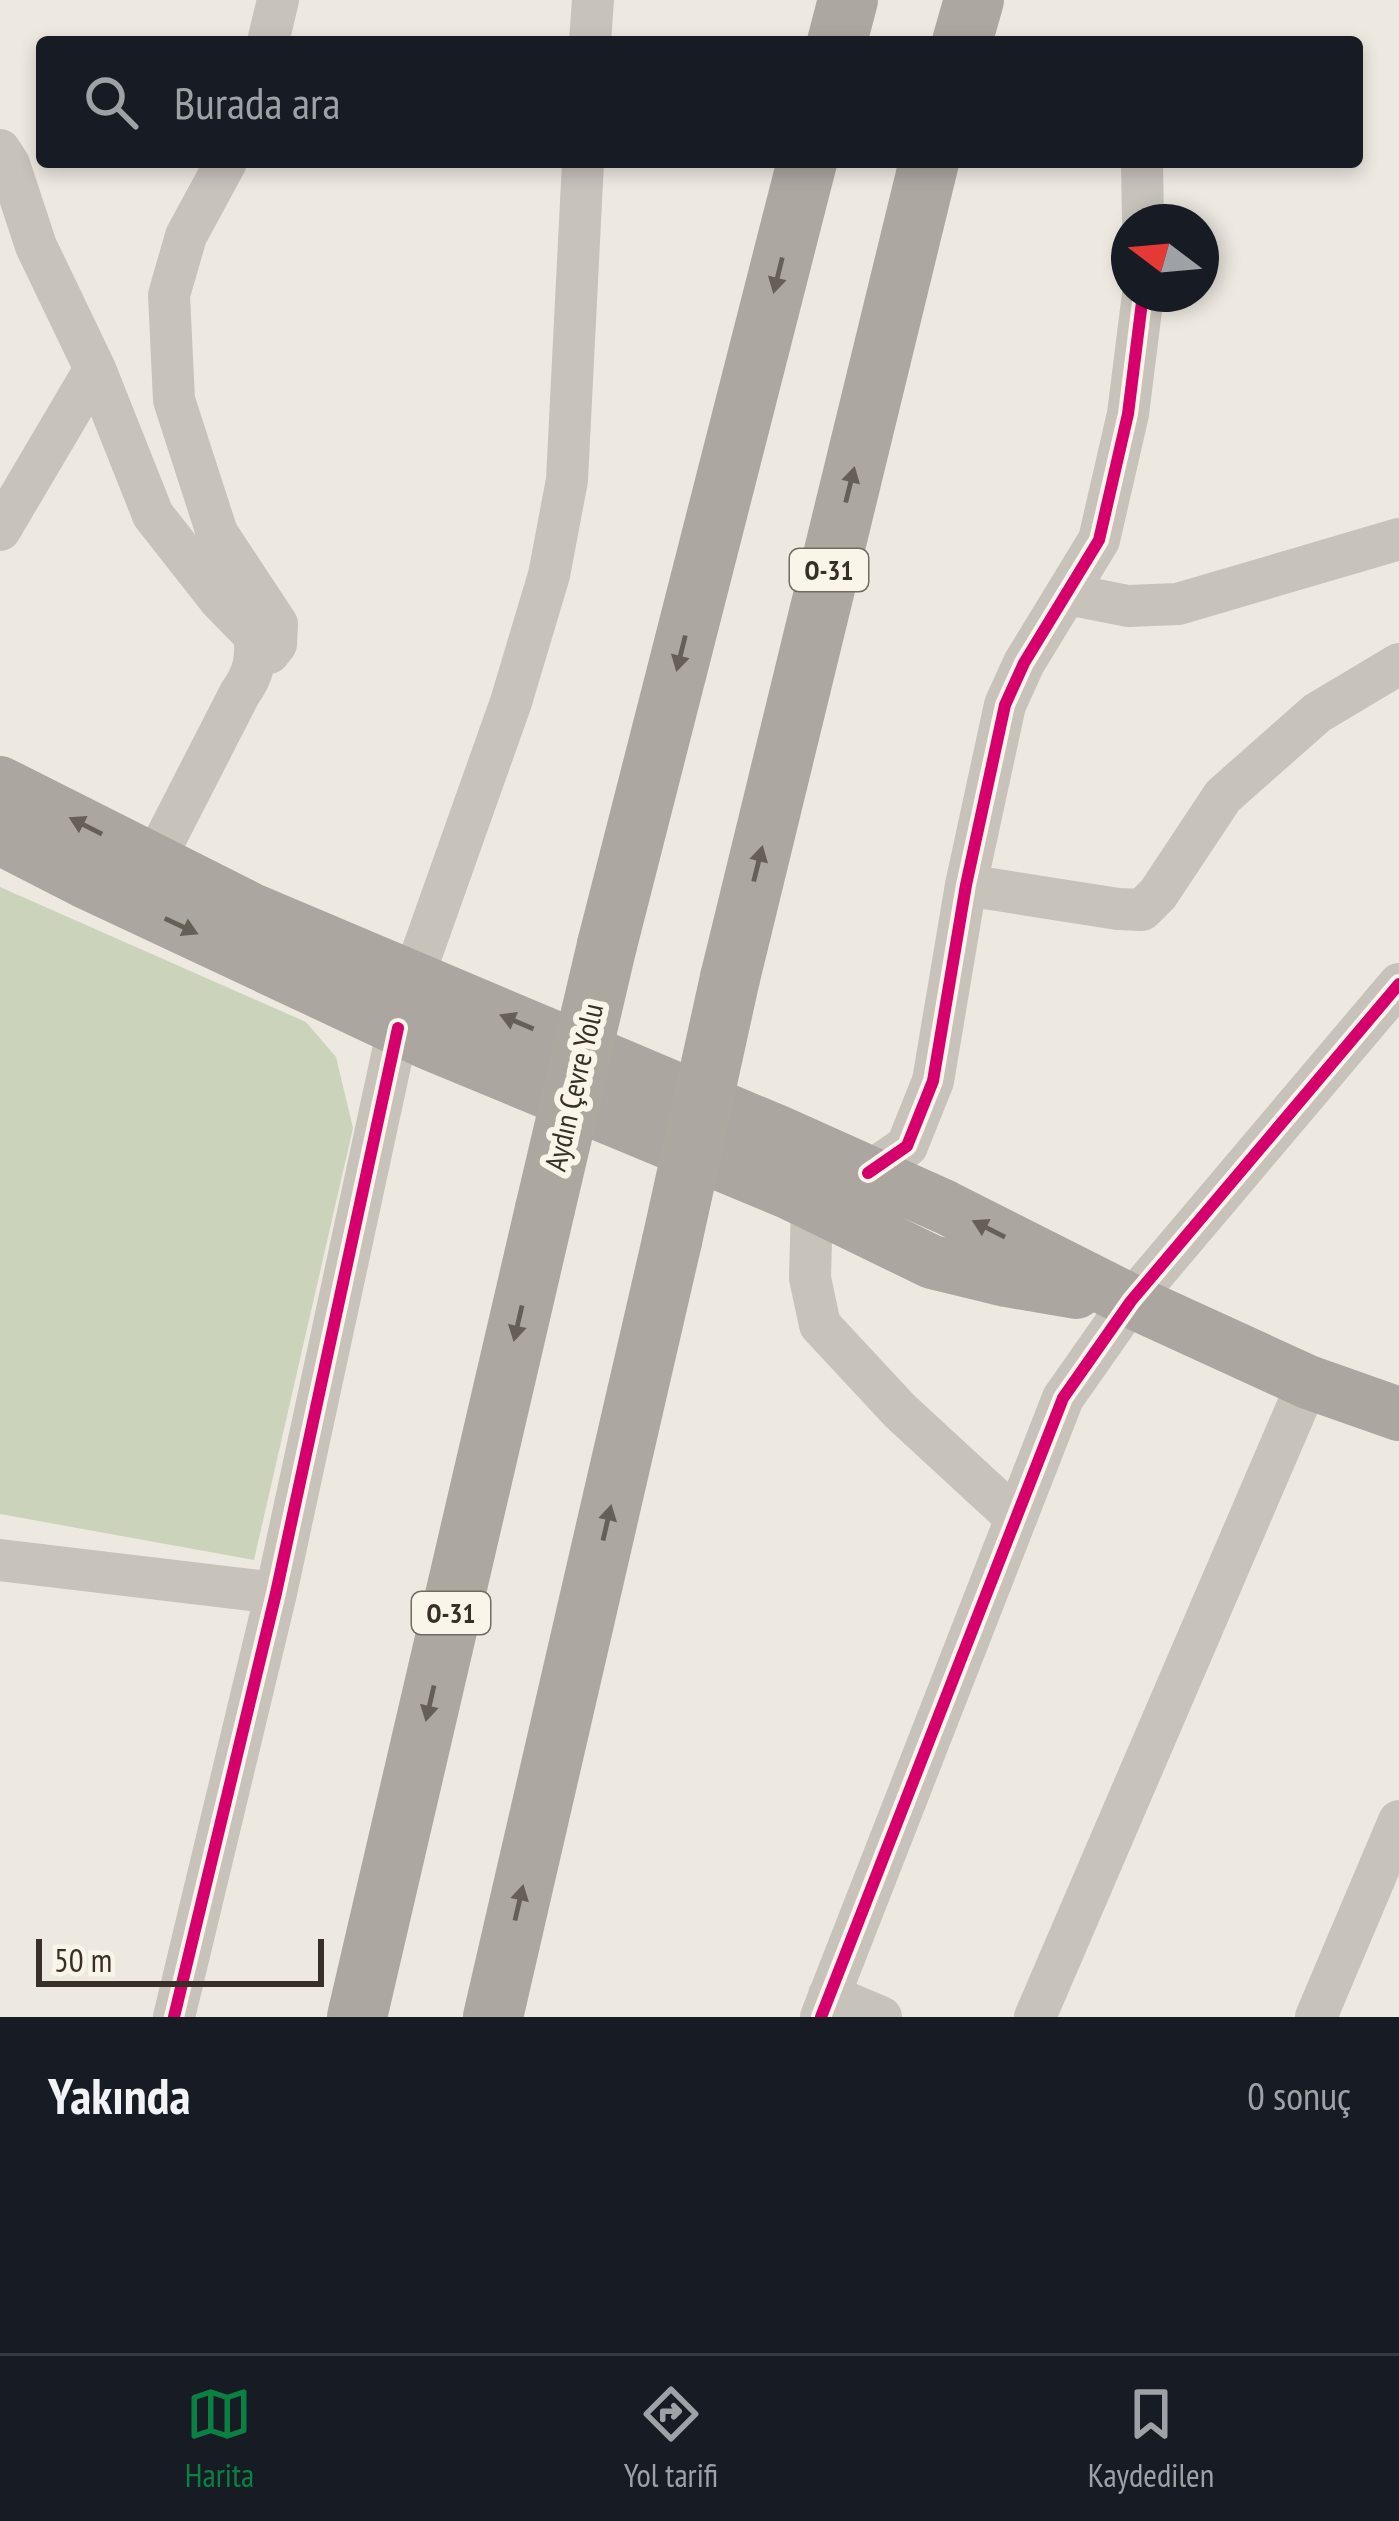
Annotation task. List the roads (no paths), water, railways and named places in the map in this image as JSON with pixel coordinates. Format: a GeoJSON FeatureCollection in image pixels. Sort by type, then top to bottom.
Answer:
{"type":"FeatureCollection","features":[{"type":"Feature","properties":{"kind":"highway"},"geometry":{"type":"LineString","coordinates":[[839,36],[848,0]]}},
{"type":"Feature","properties":{"kind":"highway"},"geometry":{"type":"LineString","coordinates":[[964,36],[974,0]]}},
{"type":"Feature","properties":{"kind":"highway","name":"Aydın Çevre Yolu"},"geometry":{"type":"LineString","coordinates":[[357,2017],[607,945],[805,168]]}},
{"type":"Feature","properties":{"kind":"highway","name":"O-31"},"geometry":{"type":"LineString","coordinates":[[493,2017],[730,977],[928,168]]}},
{"type":"Feature","properties":{"kind":"main road"},"geometry":{"type":"LineString","coordinates":[[0,783],[254,911],[405,1003],[932,1262],[1131,1301]]}},
{"type":"Feature","properties":{"kind":"main road"},"geometry":{"type":"LineString","coordinates":[[0,838],[84,881],[868,1173],[1308,1382],[1399,1414]]}},
{"type":"Feature","properties":{"kind":"street"},"geometry":{"type":"LineString","coordinates":[[269,36],[278,0]]}},
{"type":"Feature","properties":{"kind":"street"},"geometry":{"type":"LineString","coordinates":[[590,36],[593,0]]}},
{"type":"Feature","properties":{"kind":"street"},"geometry":{"type":"LineString","coordinates":[[0,150],[36,246],[94,369],[153,515],[219,599],[255,636],[251,678]]}},
{"type":"Feature","properties":{"kind":"street"},"geometry":{"type":"LineString","coordinates":[[154,860],[240,693],[276,644],[278,624],[217,533],[174,400],[169,295],[186,236],[223,168]]}},
{"type":"Feature","properties":{"kind":"street"},"geometry":{"type":"LineString","coordinates":[[173,2017],[276,1593],[405,1003],[511,702],[549,575],[567,480],[583,168]]}},
{"type":"Feature","properties":{"kind":"street"},"geometry":{"type":"LineString","coordinates":[[1142,168],[1143,204]]}},
{"type":"Feature","properties":{"kind":"street"},"geometry":{"type":"LineString","coordinates":[[868,1173],[907,1146],[933,1081],[1005,705],[1024,663],[1099,540],[1128,414],[1141,312]]}},
{"type":"Feature","properties":{"kind":"street"},"geometry":{"type":"LineString","coordinates":[[0,530],[94,369]]}},
{"type":"Feature","properties":{"kind":"street"},"geometry":{"type":"LineString","coordinates":[[1067,594],[1128,606],[1178,604],[1399,539]]}},
{"type":"Feature","properties":{"kind":"street"},"geometry":{"type":"LineString","coordinates":[[967,885],[1142,910],[1158,895],[1223,796],[1317,712],[1399,664]]}},
{"type":"Feature","properties":{"kind":"street"},"geometry":{"type":"LineString","coordinates":[[881,2017],[825,2006],[1063,1398],[1131,1301],[1399,984]]}},
{"type":"Feature","properties":{"kind":"street"},"geometry":{"type":"LineString","coordinates":[[812,1204],[810,1278],[820,1325],[900,1411],[1016,1518]]}},
{"type":"Feature","properties":{"kind":"street"},"geometry":{"type":"LineString","coordinates":[[1035,2017],[1308,1382]]}},
{"type":"Feature","properties":{"kind":"street"},"geometry":{"type":"LineString","coordinates":[[0,1560],[276,1593]]}},
{"type":"Feature","properties":{"kind":"street"},"geometry":{"type":"LineString","coordinates":[[1316,2017],[1399,1821]]}}]}
